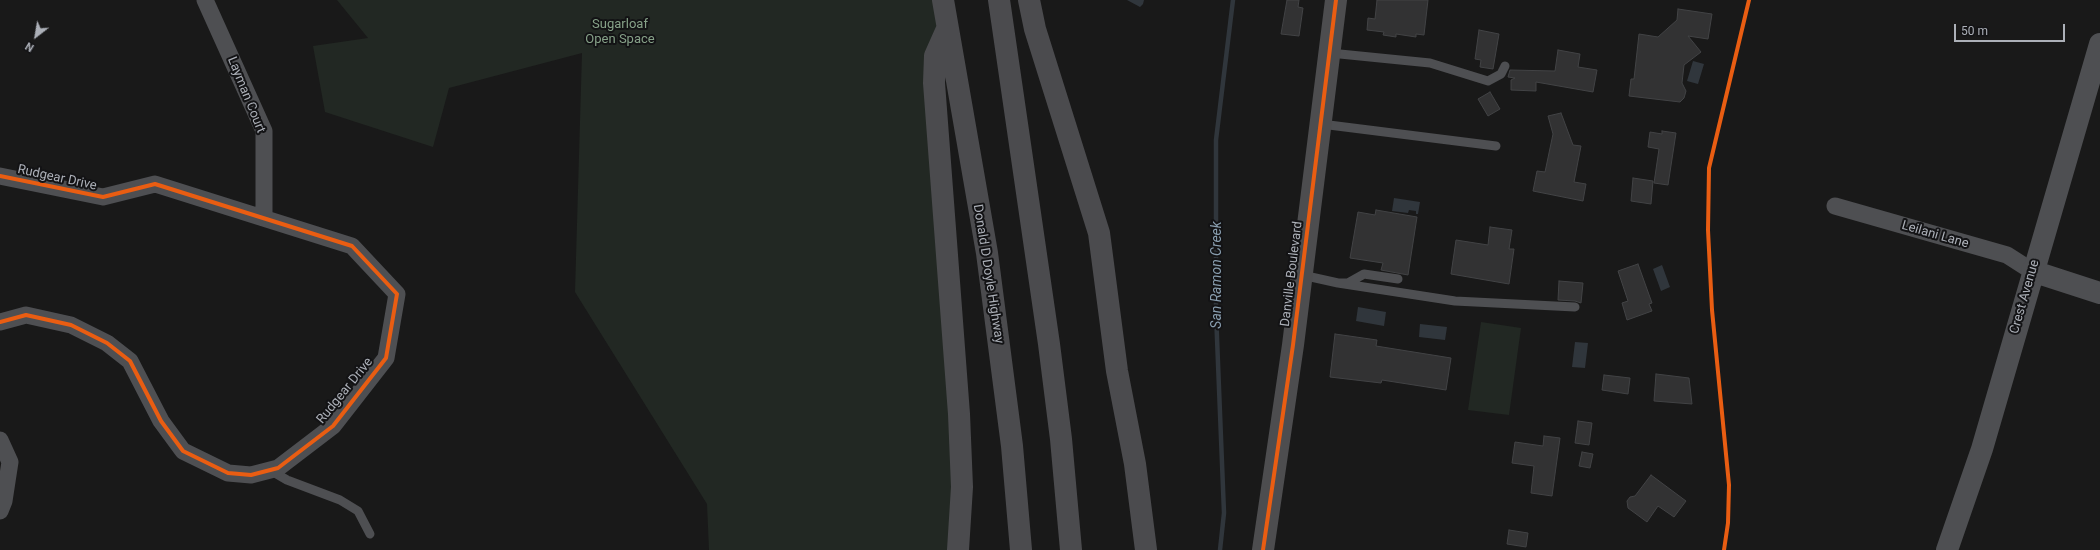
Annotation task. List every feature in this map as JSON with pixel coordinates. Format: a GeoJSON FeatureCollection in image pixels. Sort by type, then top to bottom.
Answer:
{"type":"FeatureCollection","features":[{"type":"Feature","properties":{"kind":"highway","name":"Donald D Doyle Highway"},"geometry":{"type":"LineString","coordinates":[[943,0],[987,254],[1012,446],[1021,550]]}},
{"type":"Feature","properties":{"kind":"highway"},"geometry":{"type":"LineString","coordinates":[[999,0],[1049,344],[1061,439],[1071,550]]}},
{"type":"Feature","properties":{"kind":"highway"},"geometry":{"type":"LineString","coordinates":[[1029,0],[1038,37],[1099,233],[1117,371],[1135,464],[1146,550]]}},
{"type":"Feature","properties":{"kind":"highway"},"geometry":{"type":"LineString","coordinates":[[947,29],[935,56],[934,83],[959,414],[962,487],[958,550]]}},
{"type":"Feature","properties":{"kind":"main road","name":"Danville Boulevard"},"geometry":{"type":"LineString","coordinates":[[1263,550],[1302,275],[1336,0]]}},
{"type":"Feature","properties":{"kind":"street","name":"Layman Court"},"geometry":{"type":"LineString","coordinates":[[205,0],[264,131],[264,218]]}},
{"type":"Feature","properties":{"kind":"street","name":"Crest Avenue"},"geometry":{"type":"LineString","coordinates":[[1947,550],[1982,449],[2032,271],[2100,44]]}},
{"type":"Feature","properties":{"kind":"street","name":"Rudgear Drive"},"geometry":{"type":"LineString","coordinates":[[0,176],[103,197],[154,184],[352,246],[397,294],[386,358],[333,426],[278,468],[251,476],[228,473],[183,450],[161,422],[130,361],[107,343],[70,325],[26,315],[0,322]]}},
{"type":"Feature","properties":{"kind":"street","name":"Leilani Lane"},"geometry":{"type":"LineString","coordinates":[[1835,206],[2007,255],[2032,271]]}},
{"type":"Feature","properties":{"kind":"street"},"geometry":{"type":"LineString","coordinates":[[2032,271],[2100,293]]}},
{"type":"Feature","properties":{"kind":"street"},"geometry":{"type":"LineString","coordinates":[[0,440],[10,462],[4,501],[0,511]]}},
{"type":"Feature","properties":{"kind":"lane"},"geometry":{"type":"LineString","coordinates":[[1329,53],[1430,63],[1488,81],[1501,74],[1505,66]]}},
{"type":"Feature","properties":{"kind":"lane"},"geometry":{"type":"LineString","coordinates":[[1321,124],[1496,146]]}},
{"type":"Feature","properties":{"kind":"lane"},"geometry":{"type":"LineString","coordinates":[[1338,283],[1348,283],[1364,274],[1398,278]]}},
{"type":"Feature","properties":{"kind":"lane"},"geometry":{"type":"LineString","coordinates":[[1302,275],[1338,283],[1455,301],[1575,307]]}},
{"type":"Feature","properties":{"kind":"lane"},"geometry":{"type":"LineString","coordinates":[[270,470],[287,480],[340,500],[358,511],[370,534]]}},
{"type":"Feature","properties":{"kind":"green space","name":"Sugarloaf Open Space"},"geometry":{"type":"Polygon","coordinates":[[[337,0],[943,0],[935,56],[958,550],[709,550],[707,504],[575,292],[582,53],[449,88],[433,147],[325,112],[313,46],[368,38],[337,0]]]}},
{"type":"Feature","properties":{"kind":"green space"},"geometry":{"type":"Polygon","coordinates":[[[1481,322],[1521,328],[1509,415],[1468,410],[1481,322]]]}},
{"type":"Feature","properties":{"kind":"shaded area"},"geometry":{"type":"Polygon","coordinates":[[[1127,0],[1144,0],[1140,7],[1127,0]]]}},
{"type":"Feature","properties":{"kind":"shaded area"},"geometry":{"type":"Polygon","coordinates":[[[1693,61],[1704,64],[1698,84],[1687,81],[1693,61]]]}},
{"type":"Feature","properties":{"kind":"shaded area"},"geometry":{"type":"Polygon","coordinates":[[[1394,198],[1420,202],[1418,214],[1416,214],[1416,211],[1409,210],[1408,213],[1392,211],[1394,198]]]}},
{"type":"Feature","properties":{"kind":"shaded area"},"geometry":{"type":"Polygon","coordinates":[[[1662,265],[1670,287],[1661,291],[1653,269],[1662,265]]]}},
{"type":"Feature","properties":{"kind":"shaded area"},"geometry":{"type":"Polygon","coordinates":[[[1358,307],[1386,312],[1384,326],[1356,321],[1358,307]]]}},
{"type":"Feature","properties":{"kind":"shaded area"},"geometry":{"type":"Polygon","coordinates":[[[1420,324],[1447,327],[1445,340],[1419,337],[1420,324]]]}},
{"type":"Feature","properties":{"kind":"shaded area"},"geometry":{"type":"Polygon","coordinates":[[[1575,342],[1588,343],[1585,368],[1572,367],[1575,342]]]}},
{"type":"Feature","properties":{"kind":"building"},"geometry":{"type":"Polygon","coordinates":[[[1287,0],[1299,0],[1298,7],[1303,8],[1299,36],[1281,34],[1287,0]]]}},
{"type":"Feature","properties":{"kind":"building"},"geometry":{"type":"Polygon","coordinates":[[[1377,0],[1428,0],[1424,35],[1416,34],[1416,37],[1396,34],[1396,37],[1383,35],[1384,32],[1367,30],[1368,18],[1375,19],[1377,0]]]}},
{"type":"Feature","properties":{"kind":"building"},"geometry":{"type":"Polygon","coordinates":[[[1678,9],[1712,14],[1708,39],[1688,36],[1701,52],[1684,65],[1682,83],[1686,91],[1684,98],[1680,102],[1629,96],[1631,79],[1634,79],[1639,34],[1658,37],[1677,20],[1678,9]]]}},
{"type":"Feature","properties":{"kind":"building"},"geometry":{"type":"Polygon","coordinates":[[[1479,30],[1499,34],[1493,69],[1480,67],[1481,60],[1475,59],[1479,30]]]}},
{"type":"Feature","properties":{"kind":"building"},"geometry":{"type":"Polygon","coordinates":[[[1558,50],[1580,54],[1578,67],[1597,70],[1593,92],[1536,82],[1536,91],[1511,90],[1511,80],[1515,78],[1508,77],[1510,70],[1555,71],[1558,50]]]}},
{"type":"Feature","properties":{"kind":"building"},"geometry":{"type":"Polygon","coordinates":[[[1490,92],[1500,109],[1488,116],[1478,99],[1490,92]]]}},
{"type":"Feature","properties":{"kind":"building"},"geometry":{"type":"Polygon","coordinates":[[[1561,113],[1573,145],[1581,146],[1574,182],[1586,184],[1583,201],[1533,191],[1537,171],[1545,172],[1553,134],[1548,116],[1561,113]]]}},
{"type":"Feature","properties":{"kind":"building"},"geometry":{"type":"Polygon","coordinates":[[[1662,131],[1676,133],[1668,185],[1654,183],[1659,149],[1648,147],[1650,132],[1662,134],[1662,131]]]}},
{"type":"Feature","properties":{"kind":"building"},"geometry":{"type":"Polygon","coordinates":[[[1633,178],[1653,181],[1651,204],[1631,201],[1633,178]]]}},
{"type":"Feature","properties":{"kind":"building"},"geometry":{"type":"Polygon","coordinates":[[[1376,210],[1417,217],[1408,275],[1381,270],[1383,263],[1350,258],[1358,212],[1375,215],[1376,210]]]}},
{"type":"Feature","properties":{"kind":"building"},"geometry":{"type":"Polygon","coordinates":[[[1490,227],[1512,230],[1509,249],[1514,249],[1509,284],[1451,274],[1456,240],[1488,245],[1490,227]]]}},
{"type":"Feature","properties":{"kind":"building"},"geometry":{"type":"Polygon","coordinates":[[[1638,264],[1652,303],[1649,304],[1652,311],[1627,320],[1622,303],[1628,301],[1618,271],[1638,264]]]}},
{"type":"Feature","properties":{"kind":"building"},"geometry":{"type":"Polygon","coordinates":[[[1559,281],[1583,283],[1581,303],[1575,301],[1558,300],[1559,281]]]}},
{"type":"Feature","properties":{"kind":"building"},"geometry":{"type":"Polygon","coordinates":[[[1335,334],[1377,340],[1376,346],[1451,358],[1446,390],[1382,380],[1381,383],[1330,377],[1335,334]]]}},
{"type":"Feature","properties":{"kind":"building"},"geometry":{"type":"Polygon","coordinates":[[[1656,374],[1689,378],[1692,404],[1654,401],[1656,374]]]}},
{"type":"Feature","properties":{"kind":"building"},"geometry":{"type":"Polygon","coordinates":[[[1604,375],[1630,378],[1628,394],[1602,390],[1604,375]]]}},
{"type":"Feature","properties":{"kind":"building"},"geometry":{"type":"Polygon","coordinates":[[[1578,421],[1592,423],[1589,445],[1575,443],[1578,421]]]}},
{"type":"Feature","properties":{"kind":"building"},"geometry":{"type":"Polygon","coordinates":[[[1544,436],[1560,438],[1552,496],[1531,493],[1534,466],[1512,463],[1515,442],[1543,446],[1544,436]]]}},
{"type":"Feature","properties":{"kind":"building"},"geometry":{"type":"Polygon","coordinates":[[[1582,452],[1593,454],[1590,468],[1579,466],[1582,452]]]}},
{"type":"Feature","properties":{"kind":"building"},"geometry":{"type":"Polygon","coordinates":[[[1651,475],[1686,501],[1674,517],[1658,506],[1647,522],[1628,508],[1627,501],[1630,497],[1635,496],[1651,475]]]}},
{"type":"Feature","properties":{"kind":"building"},"geometry":{"type":"Polygon","coordinates":[[[1509,530],[1528,533],[1526,547],[1507,544],[1509,530]]]}},
{"type":"Feature","properties":{"kind":"waterway","name":"San Ramon Creek"},"geometry":{"type":"LineString","coordinates":[[1220,550],[1224,513],[1216,313],[1216,140],[1233,0]]}},
{"type":"Feature","properties":{"kind":"cycle path"},"geometry":{"type":"LineString","coordinates":[[1263,550],[1293,345],[1336,0]]}},
{"type":"Feature","properties":{"kind":"cycle path"},"geometry":{"type":"LineString","coordinates":[[1724,550],[1728,523],[1729,485],[1712,310],[1708,230],[1709,168],[1749,0]]}},
{"type":"Feature","properties":{"kind":"cycle path"},"geometry":{"type":"LineString","coordinates":[[0,176],[103,197],[155,184],[352,246],[397,294],[386,358],[333,426],[278,468],[251,475],[228,473],[183,451],[161,421],[130,361],[107,343],[71,325],[26,315],[0,322]]}}]}
